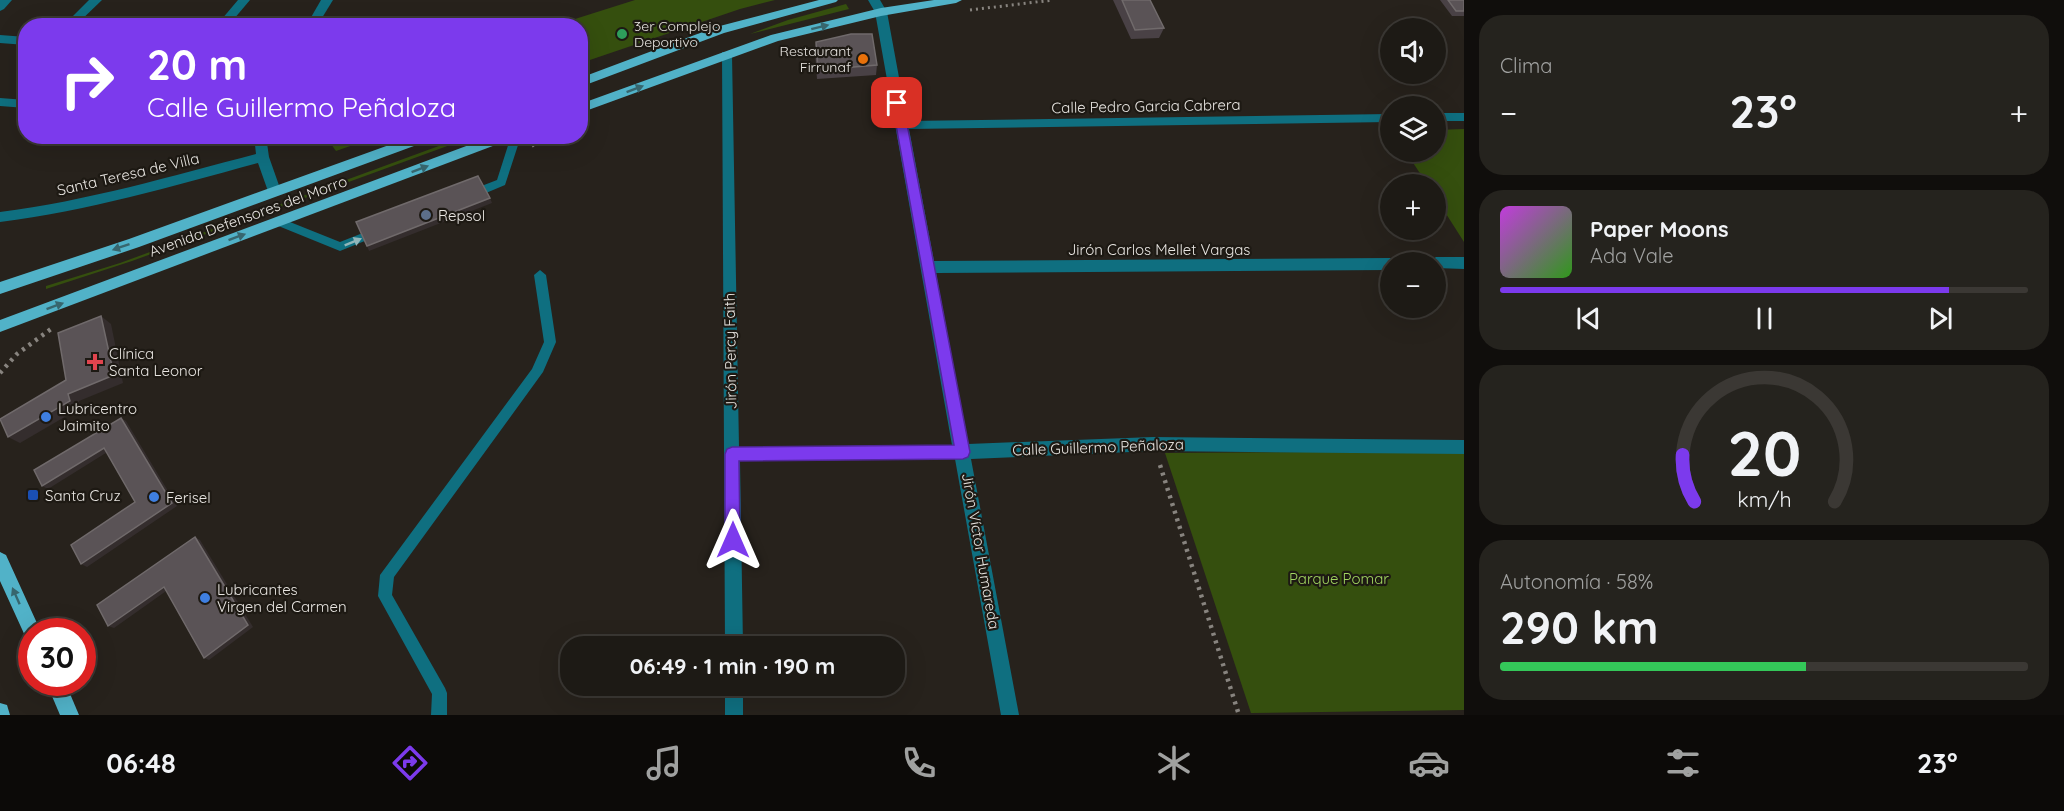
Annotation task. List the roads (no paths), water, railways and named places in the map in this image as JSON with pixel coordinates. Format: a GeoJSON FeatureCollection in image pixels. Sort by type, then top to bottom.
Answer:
{"type":"FeatureCollection","features":[{"type":"Feature","properties":{"kind":"main road"},"geometry":{"type":"LineString","coordinates":[[588,80],[720,30],[832,0]]}},
{"type":"Feature","properties":{"kind":"main road"},"geometry":{"type":"LineString","coordinates":[[588,106],[726,54],[776,38],[881,12],[956,0]]}},
{"type":"Feature","properties":{"kind":"main road","name":"Avenida Defensores del Morro"},"geometry":{"type":"LineString","coordinates":[[0,288],[134,243],[406,144]]}},
{"type":"Feature","properties":{"kind":"main road","name":"Avenida Defensores del Morro"},"geometry":{"type":"LineString","coordinates":[[0,326],[486,144]]}},
{"type":"Feature","properties":{"kind":"main road"},"geometry":{"type":"LineString","coordinates":[[0,335],[22,318]]}},
{"type":"Feature","properties":{"kind":"main road"},"geometry":{"type":"LineString","coordinates":[[0,561],[26,618]]}},
{"type":"Feature","properties":{"kind":"main road"},"geometry":{"type":"LineString","coordinates":[[61,696],[70,715]]}},
{"type":"Feature","properties":{"kind":"street"},"geometry":{"type":"LineString","coordinates":[[0,7],[6,0]]}},
{"type":"Feature","properties":{"kind":"street"},"geometry":{"type":"LineString","coordinates":[[77,18],[96,0]]}},
{"type":"Feature","properties":{"kind":"street"},"geometry":{"type":"LineString","coordinates":[[227,18],[244,0]]}},
{"type":"Feature","properties":{"kind":"street"},"geometry":{"type":"LineString","coordinates":[[316,18],[327,0]]}},
{"type":"Feature","properties":{"kind":"street","name":"Jirón Víctor Humareda"},"geometry":{"type":"LineString","coordinates":[[874,0],[881,12],[1010,715]]}},
{"type":"Feature","properties":{"kind":"street"},"geometry":{"type":"LineString","coordinates":[[0,39],[18,40]]}},
{"type":"Feature","properties":{"kind":"street","name":"Jirón Percy Faith"},"geometry":{"type":"LineString","coordinates":[[726,54],[734,636]]}},
{"type":"Feature","properties":{"kind":"street"},"geometry":{"type":"LineString","coordinates":[[1446,117],[1464,117]]}},
{"type":"Feature","properties":{"kind":"street","name":"Calle Pedro Garcia Cabrera"},"geometry":{"type":"LineString","coordinates":[[902,125],[1380,118]]}},
{"type":"Feature","properties":{"kind":"street"},"geometry":{"type":"LineString","coordinates":[[261,144],[263,158],[274,191]]}},
{"type":"Feature","properties":{"kind":"street","name":"Santa Teresa de Villa"},"geometry":{"type":"LineString","coordinates":[[0,217],[39,212],[130,192],[263,158]]}},
{"type":"Feature","properties":{"kind":"street"},"geometry":{"type":"LineString","coordinates":[[1446,263],[1464,263]]}},
{"type":"Feature","properties":{"kind":"street","name":"Jirón Carlos Mellet Vargas"},"geometry":{"type":"LineString","coordinates":[[927,267],[1380,264]]}},
{"type":"Feature","properties":{"kind":"street","name":"Calle Guillermo Peñaloza"},"geometry":{"type":"LineString","coordinates":[[732,454],[963,452],[1153,444],[1464,447]]}},
{"type":"Feature","properties":{"kind":"street"},"geometry":{"type":"LineString","coordinates":[[734,696],[734,715]]}},
{"type":"Feature","properties":{"kind":"lane"},"geometry":{"type":"LineString","coordinates":[[458,200],[501,182],[513,144]]}},
{"type":"Feature","properties":{"kind":"lane"},"geometry":{"type":"LineString","coordinates":[[280,222],[340,247],[393,225]]}},
{"type":"Feature","properties":{"kind":"lane"},"geometry":{"type":"LineString","coordinates":[[439,715],[440,693],[385,596],[387,575],[537,372],[550,342],[540,274]]}},
{"type":"Feature","properties":{"kind":"place","name":"3er Complejo Deportivo"},"geometry":{"type":"Point","coordinates":[622,34]}},
{"type":"Feature","properties":{"kind":"place","name":"Restaurant Firrunaf"},"geometry":{"type":"Point","coordinates":[863,59]}},
{"type":"Feature","properties":{"kind":"place","name":"Repsol"},"geometry":{"type":"Point","coordinates":[426,215]}},
{"type":"Feature","properties":{"kind":"place","name":"Clínica Santa Leonor"},"geometry":{"type":"Point","coordinates":[95,362]}},
{"type":"Feature","properties":{"kind":"place","name":"Lubricentro Jaimito"},"geometry":{"type":"Point","coordinates":[46,417]}},
{"type":"Feature","properties":{"kind":"place","name":"Santa Cruz"},"geometry":{"type":"Point","coordinates":[33,495]}},
{"type":"Feature","properties":{"kind":"place","name":"Ferisel"},"geometry":{"type":"Point","coordinates":[154,497]}},
{"type":"Feature","properties":{"kind":"place","name":"Lubricantes Virgen del Carmen"},"geometry":{"type":"Point","coordinates":[205,598]}},
{"type":"Feature","properties":{"kind":"park label","name":"Parque Pomar"},"geometry":{"type":"Point","coordinates":[1339,578]}}]}
